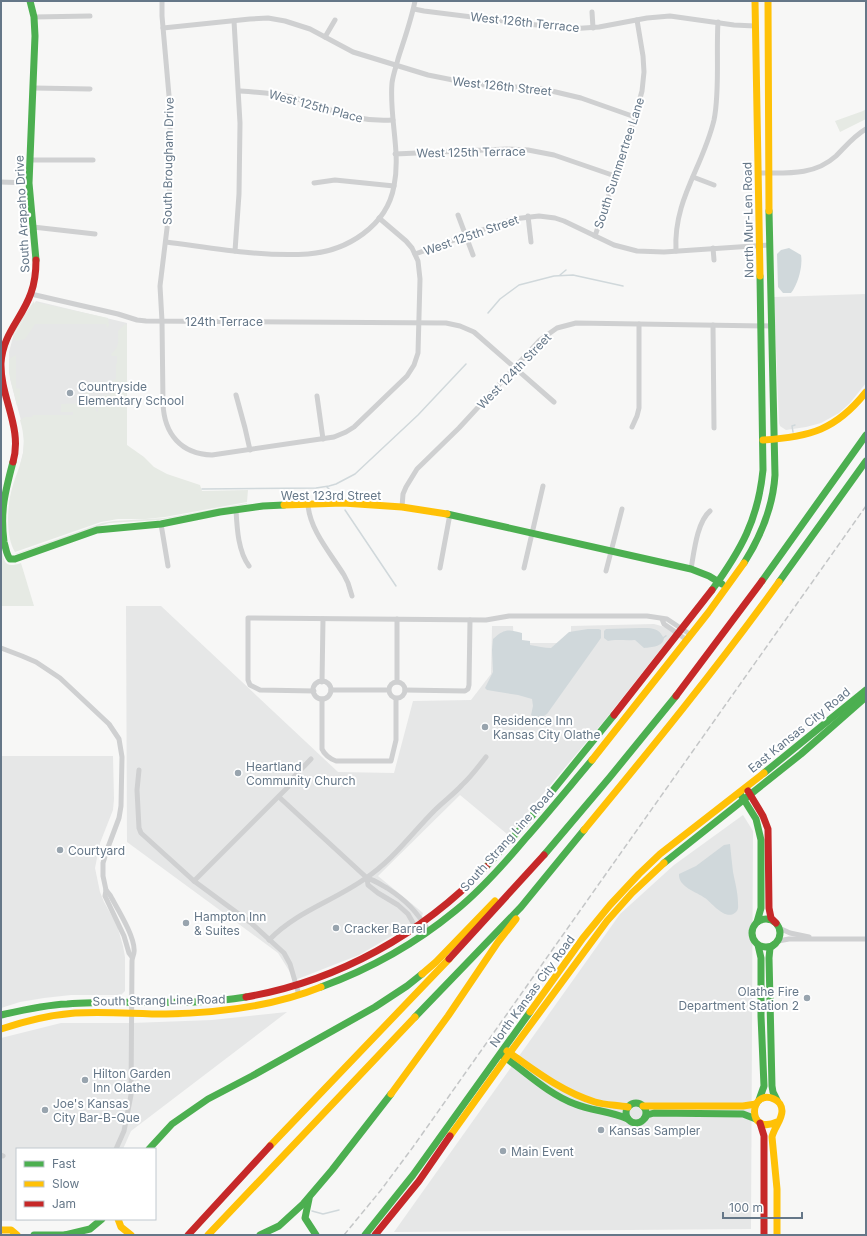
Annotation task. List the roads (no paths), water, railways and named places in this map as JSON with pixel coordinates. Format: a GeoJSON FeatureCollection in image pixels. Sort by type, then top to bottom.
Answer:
{"type":"FeatureCollection","features":[{"type":"Feature","properties":{"kind":"main road","name":"South Arapaho Drive"},"geometry":{"type":"LineString","coordinates":[[10,559],[7,554],[2,531],[2,496],[15,456],[16,444],[15,431],[3,383],[1,364],[2,351],[8,334],[31,294],[36,277],[29,183],[35,36],[34,17],[30,1]]}},
{"type":"Feature","properties":{"kind":"main road","name":"North Mur-Len Road"},"geometry":{"type":"LineString","coordinates":[[755,1],[763,440]]}},
{"type":"Feature","properties":{"kind":"main road","name":"North Mur-Len Road"},"geometry":{"type":"LineString","coordinates":[[768,1],[769,245],[773,403],[776,439]]}},
{"type":"Feature","properties":{"kind":"main road"},"geometry":{"type":"LineString","coordinates":[[763,440],[801,436],[814,433],[828,427],[853,409],[866,392]]}},
{"type":"Feature","properties":{"kind":"main road"},"geometry":{"type":"LineString","coordinates":[[188,1235],[294,1121],[416,995],[519,883],[621,763],[699,665],[774,564],[866,435]]}},
{"type":"Feature","properties":{"kind":"main road","name":"South Strang Line Road"},"geometry":{"type":"LineString","coordinates":[[1,1029],[24,1022],[76,1013],[212,1012],[254,1006],[300,995],[332,984],[368,968],[403,949],[429,931],[463,905],[495,874],[616,731],[689,638],[741,568],[754,546],[767,513],[774,487],[776,439]]}},
{"type":"Feature","properties":{"kind":"main road","name":"South Strang Line Road"},"geometry":{"type":"LineString","coordinates":[[1,1015],[14,1011],[50,1005],[75,1003],[214,1001],[255,995],[296,985],[338,970],[395,942],[424,922],[471,883],[516,834],[608,724],[719,581],[745,540],[755,513],[762,484],[763,440]]}},
{"type":"Feature","properties":{"kind":"main road"},"geometry":{"type":"LineString","coordinates":[[208,1235],[521,907],[669,728],[741,635],[866,461]]}},
{"type":"Feature","properties":{"kind":"main road","name":"West 123rd Street"},"geometry":{"type":"LineString","coordinates":[[10,559],[16,559],[98,530],[161,524],[263,506],[343,503],[402,507],[450,514],[691,569],[719,581],[727,587]]}},
{"type":"Feature","properties":{"kind":"main road","name":"East Kansas City Road"},"geometry":{"type":"LineString","coordinates":[[745,786],[787,755],[866,690]]}},
{"type":"Feature","properties":{"kind":"main road","name":"East Kansas City Road"},"geometry":{"type":"LineString","coordinates":[[750,794],[801,754],[866,697]]}},
{"type":"Feature","properties":{"kind":"main road"},"geometry":{"type":"LineString","coordinates":[[745,786],[763,816],[768,828],[769,908],[771,918],[778,926],[780,933],[776,943],[770,948],[768,958],[772,1086],[773,1092],[781,1106],[782,1111],[773,1132],[772,1142],[776,1180],[777,1235]]}},
{"type":"Feature","properties":{"kind":"main road","name":"North Kansas City Road"},"geometry":{"type":"LineString","coordinates":[[375,1235],[419,1181],[583,938],[613,901],[641,871],[660,854],[745,786]]}},
{"type":"Feature","properties":{"kind":"main road"},"geometry":{"type":"LineString","coordinates":[[739,791],[756,819],[761,840],[761,908],[752,933],[754,941],[758,945],[761,958],[761,1016],[764,1086],[754,1111],[764,1136],[764,1235]]}},
{"type":"Feature","properties":{"kind":"main road","name":"North Kansas City Road"},"geometry":{"type":"LineString","coordinates":[[365,1235],[413,1175],[607,921],[628,897],[665,862],[750,794]]}},
{"type":"Feature","properties":{"kind":"main road"},"geometry":{"type":"LineString","coordinates":[[150,1148],[172,1124],[208,1099],[369,1010],[407,986],[436,962],[509,886],[519,883]]}},
{"type":"Feature","properties":{"kind":"main road"},"geometry":{"type":"LineString","coordinates":[[260,1235],[270,1232],[282,1224],[310,1197],[412,1066],[498,942],[518,916],[521,907]]}},
{"type":"Feature","properties":{"kind":"main road"},"geometry":{"type":"LineString","coordinates":[[757,922],[769,919],[778,926]]}},
{"type":"Feature","properties":{"kind":"main road"},"geometry":{"type":"LineString","coordinates":[[758,945],[766,947],[776,943]]}},
{"type":"Feature","properties":{"kind":"main road"},"geometry":{"type":"LineString","coordinates":[[505,1053],[577,1096],[605,1104],[628,1107]]}},
{"type":"Feature","properties":{"kind":"main road"},"geometry":{"type":"LineString","coordinates":[[505,1053],[548,1087],[574,1103],[589,1108],[616,1113],[637,1123],[651,1114],[743,1114],[768,1125],[777,1122]]}},
{"type":"Feature","properties":{"kind":"main road"},"geometry":{"type":"LineString","coordinates":[[628,1119],[626,1113],[628,1107],[634,1103],[638,1103],[643,1106],[743,1106],[758,1102],[768,1097],[777,1100]]}},
{"type":"Feature","properties":{"kind":"main road"},"geometry":{"type":"LineString","coordinates":[[643,1106],[646,1112],[644,1118]]}},
{"type":"Feature","properties":{"kind":"main road"},"geometry":{"type":"LineString","coordinates":[[310,1197],[304,1217],[305,1222],[316,1235]]}},
{"type":"Feature","properties":{"kind":"main road"},"geometry":{"type":"LineString","coordinates":[[34,1235],[66,1235],[90,1229],[101,1220]]}},
{"type":"Feature","properties":{"kind":"main road"},"geometry":{"type":"LineString","coordinates":[[118,1220],[121,1228],[131,1235]]}},
{"type":"Feature","properties":{"kind":"main road"},"geometry":{"type":"LineString","coordinates":[[1,1230],[11,1230],[17,1235]]}},
{"type":"Feature","properties":{"kind":"street","name":"South Brougham Drive"},"geometry":{"type":"LineString","coordinates":[[162,1],[170,107],[169,212],[160,279],[163,413],[166,424],[172,435],[182,446],[199,454],[212,455],[323,439],[340,435],[354,427],[407,376],[414,365],[418,353],[420,322],[419,267],[415,254]]}},
{"type":"Feature","properties":{"kind":"street"},"geometry":{"type":"LineString","coordinates":[[166,242],[265,254],[309,254],[344,245],[360,236],[379,218],[389,202],[394,186],[395,154],[392,84],[415,1]]}},
{"type":"Feature","properties":{"kind":"street","name":"West 126th Terrace"},"geometry":{"type":"LineString","coordinates":[[414,9],[562,29],[593,28],[654,16],[670,16],[755,26]]}},
{"type":"Feature","properties":{"kind":"street"},"geometry":{"type":"LineString","coordinates":[[592,12],[593,28]]}},
{"type":"Feature","properties":{"kind":"street"},"geometry":{"type":"LineString","coordinates":[[34,17],[90,16]]}},
{"type":"Feature","properties":{"kind":"street","name":"West 126th Street"},"geometry":{"type":"LineString","coordinates":[[163,28],[268,18],[285,21],[310,29],[353,52],[428,75],[459,82],[494,86],[531,87],[565,93],[635,117]]}},
{"type":"Feature","properties":{"kind":"street"},"geometry":{"type":"LineString","coordinates":[[325,37],[335,20]]}},
{"type":"Feature","properties":{"kind":"street","name":"South Summertree Lane"},"geometry":{"type":"LineString","coordinates":[[595,236],[635,117],[642,91],[644,72],[643,56],[637,20]]}},
{"type":"Feature","properties":{"kind":"street"},"geometry":{"type":"LineString","coordinates":[[234,21],[239,91],[240,165],[235,251]]}},
{"type":"Feature","properties":{"kind":"street"},"geometry":{"type":"LineString","coordinates":[[676,251],[675,231],[678,216],[709,136],[715,114],[718,22]]}},
{"type":"Feature","properties":{"kind":"street"},"geometry":{"type":"LineString","coordinates":[[34,88],[90,89]]}},
{"type":"Feature","properties":{"kind":"street","name":"West 125th Place"},"geometry":{"type":"LineString","coordinates":[[239,91],[274,94],[292,98],[350,117],[380,121],[393,120]]}},
{"type":"Feature","properties":{"kind":"street"},"geometry":{"type":"LineString","coordinates":[[758,173],[801,173],[820,167],[866,129]]}},
{"type":"Feature","properties":{"kind":"street","name":"West 125th Terrace"},"geometry":{"type":"LineString","coordinates":[[395,154],[507,149],[528,150],[554,155],[615,176]]}},
{"type":"Feature","properties":{"kind":"street"},"geometry":{"type":"LineString","coordinates":[[30,160],[93,160]]}},
{"type":"Feature","properties":{"kind":"street"},"geometry":{"type":"LineString","coordinates":[[693,177],[714,185]]}},
{"type":"Feature","properties":{"kind":"street"},"geometry":{"type":"LineString","coordinates":[[314,183],[335,180],[394,186]]}},
{"type":"Feature","properties":{"kind":"street"},"geometry":{"type":"LineString","coordinates":[[1,182],[29,183]]}},
{"type":"Feature","properties":{"kind":"street"},"geometry":{"type":"LineString","coordinates":[[458,215],[473,255]]}},
{"type":"Feature","properties":{"kind":"street"},"geometry":{"type":"LineString","coordinates":[[528,216],[531,242]]}},
{"type":"Feature","properties":{"kind":"street","name":"West 125th Street"},"geometry":{"type":"LineString","coordinates":[[415,254],[513,218],[528,216],[555,218],[614,245],[633,250],[651,252],[769,245]]}},
{"type":"Feature","properties":{"kind":"street"},"geometry":{"type":"LineString","coordinates":[[379,218],[406,241],[415,254]]}},
{"type":"Feature","properties":{"kind":"street"},"geometry":{"type":"LineString","coordinates":[[33,226],[95,234]]}},
{"type":"Feature","properties":{"kind":"street"},"geometry":{"type":"LineString","coordinates":[[713,248],[714,260]]}},
{"type":"Feature","properties":{"kind":"street","name":"124th Terrace"},"geometry":{"type":"LineString","coordinates":[[31,294],[118,314],[137,320],[446,323],[467,328],[483,339],[554,402]]}},
{"type":"Feature","properties":{"kind":"street","name":"West 124th Street"},"geometry":{"type":"LineString","coordinates":[[402,507],[403,494],[417,469],[459,428],[540,340],[557,328],[576,324],[771,326]]}},
{"type":"Feature","properties":{"kind":"street"},"geometry":{"type":"LineString","coordinates":[[632,427],[639,408],[639,324]]}},
{"type":"Feature","properties":{"kind":"street"},"geometry":{"type":"LineString","coordinates":[[713,325],[714,428]]}},
{"type":"Feature","properties":{"kind":"street"},"geometry":{"type":"LineString","coordinates":[[236,395],[250,450]]}},
{"type":"Feature","properties":{"kind":"street"},"geometry":{"type":"LineString","coordinates":[[317,396],[323,439]]}},
{"type":"Feature","properties":{"kind":"street"},"geometry":{"type":"LineString","coordinates":[[524,568],[543,486]]}},
{"type":"Feature","properties":{"kind":"street"},"geometry":{"type":"LineString","coordinates":[[308,504],[309,514],[313,526],[344,575],[352,596]]}},
{"type":"Feature","properties":{"kind":"street"},"geometry":{"type":"LineString","coordinates":[[606,571],[622,509]]}},
{"type":"Feature","properties":{"kind":"street"},"geometry":{"type":"LineString","coordinates":[[236,510],[241,549],[249,566]]}},
{"type":"Feature","properties":{"kind":"street"},"geometry":{"type":"LineString","coordinates":[[691,569],[700,529],[706,515],[710,511]]}},
{"type":"Feature","properties":{"kind":"street"},"geometry":{"type":"LineString","coordinates":[[440,568],[450,514]]}},
{"type":"Feature","properties":{"kind":"street"},"geometry":{"type":"LineString","coordinates":[[161,524],[168,566]]}},
{"type":"Feature","properties":{"kind":"street"},"geometry":{"type":"LineString","coordinates":[[314,691],[260,690],[250,685],[248,680],[248,618],[486,620],[509,616],[647,616],[667,619],[680,632],[689,638]]}},
{"type":"Feature","properties":{"kind":"street"},"geometry":{"type":"LineString","coordinates":[[322,682],[323,619]]}},
{"type":"Feature","properties":{"kind":"street"},"geometry":{"type":"LineString","coordinates":[[397,619],[397,682]]}},
{"type":"Feature","properties":{"kind":"street"},"geometry":{"type":"LineString","coordinates":[[405,690],[465,691],[468,689],[470,620]]}},
{"type":"Feature","properties":{"kind":"street"},"geometry":{"type":"LineString","coordinates":[[1,648],[36,662],[60,678],[109,724],[119,739],[122,757],[121,806],[119,818],[103,863],[103,876],[106,890],[130,932],[134,944],[134,953],[132,957],[131,1099],[124,1132],[116,1148]]}},
{"type":"Feature","properties":{"kind":"street"},"geometry":{"type":"LineString","coordinates":[[322,699],[316,696],[314,691],[317,684],[322,682],[327,683],[331,690]]}},
{"type":"Feature","properties":{"kind":"street"},"geometry":{"type":"LineString","coordinates":[[388,690],[391,684],[397,682],[404,685],[404,695],[396,699]]}},
{"type":"Feature","properties":{"kind":"street"},"geometry":{"type":"LineString","coordinates":[[331,690],[388,690]]}},
{"type":"Feature","properties":{"kind":"street"},"geometry":{"type":"LineString","coordinates":[[322,699],[328,696],[331,690]]}},
{"type":"Feature","properties":{"kind":"street"},"geometry":{"type":"LineString","coordinates":[[388,690],[390,695],[396,699]]}},
{"type":"Feature","properties":{"kind":"street"},"geometry":{"type":"LineString","coordinates":[[322,699],[322,749],[332,760],[392,761],[396,740],[396,699]]}},
{"type":"Feature","properties":{"kind":"street"},"geometry":{"type":"LineString","coordinates":[[268,940],[279,929],[292,920],[306,911],[352,888],[392,858],[435,810],[470,778],[486,757]]}},
{"type":"Feature","properties":{"kind":"street"},"geometry":{"type":"LineString","coordinates":[[194,881],[266,808],[279,797],[288,787],[290,780],[311,759]]}},
{"type":"Feature","properties":{"kind":"street"},"geometry":{"type":"LineString","coordinates":[[140,770],[137,790],[140,833],[194,881],[251,923],[284,953],[290,964],[300,995]]}},
{"type":"Feature","properties":{"kind":"street"},"geometry":{"type":"LineString","coordinates":[[279,797],[367,878],[374,880],[403,898],[424,922],[429,931]]}},
{"type":"Feature","properties":{"kind":"street"},"geometry":{"type":"LineString","coordinates":[[367,878],[368,885],[398,905],[408,914],[422,936]]}},
{"type":"Feature","properties":{"kind":"street"},"geometry":{"type":"LineString","coordinates":[[778,926],[790,933],[820,939]]}},
{"type":"Feature","properties":{"kind":"street"},"geometry":{"type":"LineString","coordinates":[[776,943],[785,939],[866,940]]}},
{"type":"Feature","properties":{"kind":"waterway"},"geometry":{"type":"LineString","coordinates":[[560,275],[566,270]]}},
{"type":"Feature","properties":{"kind":"waterway"},"geometry":{"type":"LineString","coordinates":[[488,313],[500,299],[519,285],[554,276],[573,275],[623,286]]}},
{"type":"Feature","properties":{"kind":"waterway"},"geometry":{"type":"LineString","coordinates":[[202,489],[316,488],[336,484],[355,474],[418,415],[466,364]]}},
{"type":"Feature","properties":{"kind":"waterway"},"geometry":{"type":"LineString","coordinates":[[793,432],[792,426],[795,425]]}},
{"type":"Feature","properties":{"kind":"waterway"},"geometry":{"type":"LineString","coordinates":[[327,487],[334,494]]}},
{"type":"Feature","properties":{"kind":"waterway"},"geometry":{"type":"LineString","coordinates":[[345,510],[396,586]]}},
{"type":"Feature","properties":{"kind":"waterway"},"geometry":{"type":"LineString","coordinates":[[312,1211],[323,1214],[339,1210]]}},
{"type":"Feature","properties":{"kind":"railway"},"geometry":{"type":"LineString","coordinates":[[344,1235],[381,1190],[413,1147],[866,506]]}},
{"type":"Feature","properties":{"kind":"place","name":"Countryside Elementary School"},"geometry":{"type":"Point","coordinates":[70,393]}},
{"type":"Feature","properties":{"kind":"place","name":"Residence Inn Kansas City Olathe"},"geometry":{"type":"Point","coordinates":[485,727]}},
{"type":"Feature","properties":{"kind":"place","name":"Heartland Community Church"},"geometry":{"type":"Point","coordinates":[238,773]}},
{"type":"Feature","properties":{"kind":"place","name":"Courtyard"},"geometry":{"type":"Point","coordinates":[60,850]}},
{"type":"Feature","properties":{"kind":"place","name":"Hampton Inn & Suites"},"geometry":{"type":"Point","coordinates":[186,923]}},
{"type":"Feature","properties":{"kind":"place","name":"Cracker Barrel"},"geometry":{"type":"Point","coordinates":[336,928]}},
{"type":"Feature","properties":{"kind":"place","name":"Olathe Fire Department Station 2"},"geometry":{"type":"Point","coordinates":[807,998]}},
{"type":"Feature","properties":{"kind":"place","name":"Hilton Garden Inn Olathe"},"geometry":{"type":"Point","coordinates":[85,1080]}},
{"type":"Feature","properties":{"kind":"place","name":"Joe's Kansas City Bar-B-Que"},"geometry":{"type":"Point","coordinates":[45,1110]}},
{"type":"Feature","properties":{"kind":"place","name":"Kansas Sampler"},"geometry":{"type":"Point","coordinates":[601,1130]}},
{"type":"Feature","properties":{"kind":"place","name":"Main Event"},"geometry":{"type":"Point","coordinates":[503,1151]}}]}
